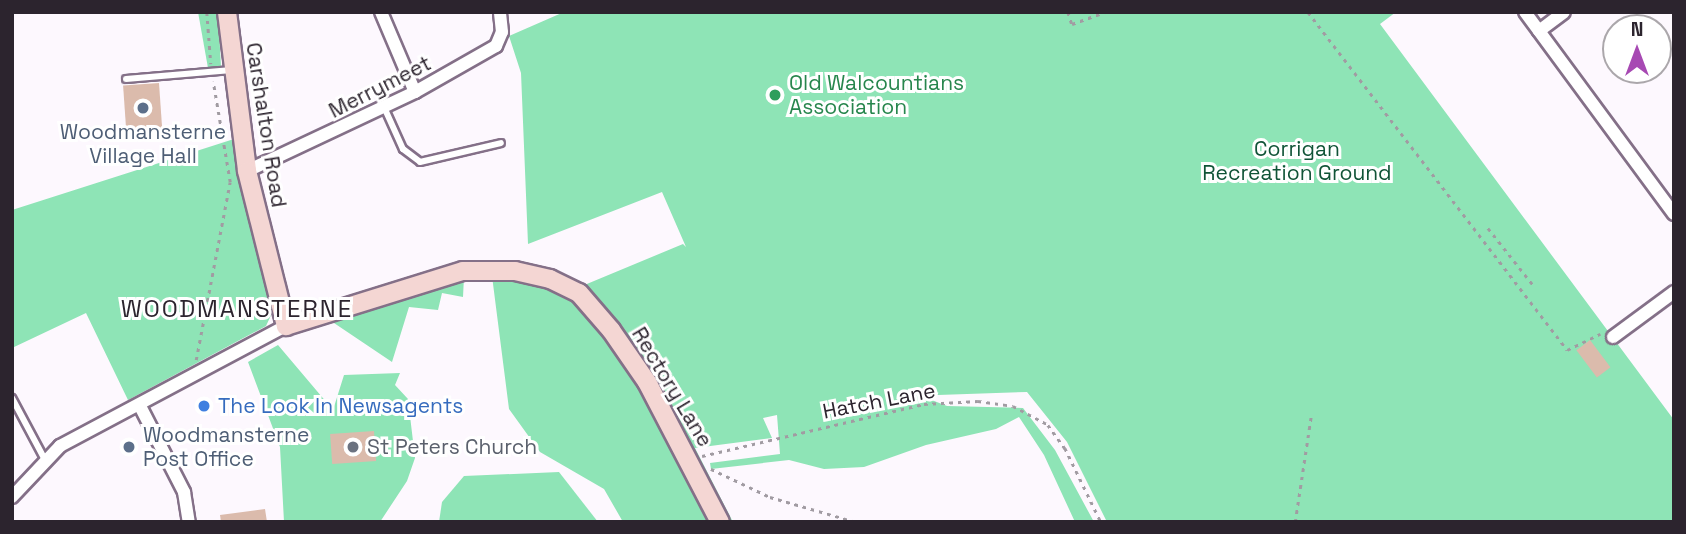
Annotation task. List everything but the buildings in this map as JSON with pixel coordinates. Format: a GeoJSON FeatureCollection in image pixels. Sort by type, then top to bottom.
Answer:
{"type":"FeatureCollection","features":[{"type":"Feature","properties":{"kind":"main road","name":"Carshalton Road"},"geometry":{"type":"LineString","coordinates":[[227,12],[232,70],[247,171],[286,326]]}},
{"type":"Feature","properties":{"kind":"main road","name":"Rectory Lane"},"geometry":{"type":"LineString","coordinates":[[286,326],[463,271],[515,271],[550,278],[579,293],[611,330],[647,382],[720,522]]}},
{"type":"Feature","properties":{"kind":"street"},"geometry":{"type":"LineString","coordinates":[[381,12],[415,92]]}},
{"type":"Feature","properties":{"kind":"street","name":"Merrymeet"},"geometry":{"type":"LineString","coordinates":[[247,171],[415,92],[496,46],[502,32],[500,12]]}},
{"type":"Feature","properties":{"kind":"street"},"geometry":{"type":"LineString","coordinates":[[1525,12],[1674,214]]}},
{"type":"Feature","properties":{"kind":"street"},"geometry":{"type":"LineString","coordinates":[[1539,31],[1564,12]]}},
{"type":"Feature","properties":{"kind":"street"},"geometry":{"type":"LineString","coordinates":[[1611,339],[1674,292]]}},
{"type":"Feature","properties":{"kind":"street"},"geometry":{"type":"LineString","coordinates":[[14,492],[44,458],[85,431],[140,406],[286,326]]}},
{"type":"Feature","properties":{"kind":"street"},"geometry":{"type":"LineString","coordinates":[[140,406],[184,492],[189,522]]}},
{"type":"Feature","properties":{"kind":"lane"},"geometry":{"type":"LineString","coordinates":[[126,79],[232,70]]}},
{"type":"Feature","properties":{"kind":"lane"},"geometry":{"type":"LineString","coordinates":[[384,107],[403,149],[420,162],[501,143]]}},
{"type":"Feature","properties":{"kind":"lane"},"geometry":{"type":"LineString","coordinates":[[12,398],[44,458]]}},
{"type":"Feature","properties":{"kind":"path"},"geometry":{"type":"LineString","coordinates":[[193,377],[230,182],[212,72],[207,12]]}},
{"type":"Feature","properties":{"kind":"path"},"geometry":{"type":"LineString","coordinates":[[1068,12],[1072,24],[1105,12]]}},
{"type":"Feature","properties":{"kind":"path"},"geometry":{"type":"LineString","coordinates":[[1308,12],[1566,350],[1597,332],[1611,339]]}},
{"type":"Feature","properties":{"kind":"path"},"geometry":{"type":"LineString","coordinates":[[1488,228],[1534,286]]}},
{"type":"Feature","properties":{"kind":"path","name":"Hatch Lane"},"geometry":{"type":"LineString","coordinates":[[856,522],[771,497],[711,469],[698,456],[924,404],[978,401],[1013,406],[1048,425],[1065,448],[1101,522]]}},
{"type":"Feature","properties":{"kind":"path"},"geometry":{"type":"LineString","coordinates":[[1295,522],[1311,416]]}},
{"type":"Feature","properties":{"kind":"green space"},"geometry":{"type":"Polygon","coordinates":[[[198,12],[218,12],[221,67],[208,68],[198,12]]]}},
{"type":"Feature","properties":{"kind":"green space","name":"Corrigan Recreation Ground"},"geometry":{"type":"Polygon","coordinates":[[[564,12],[1396,12],[1380,24],[1674,420],[1674,522],[1107,522],[1067,442],[1027,392],[938,395],[906,390],[947,406],[1023,408],[1055,450],[1094,522],[1075,522],[1044,455],[1019,417],[996,429],[926,445],[864,467],[824,469],[789,460],[711,469],[710,463],[780,454],[777,415],[763,418],[772,438],[695,448],[733,522],[623,522],[604,489],[540,452],[509,409],[492,276],[582,286],[683,244],[686,247],[662,192],[528,244],[521,73],[509,36],[564,12]]]}},
{"type":"Feature","properties":{"kind":"green space"},"geometry":{"type":"Polygon","coordinates":[[[234,139],[272,313],[266,326],[128,400],[86,313],[12,348],[12,210],[234,139]]]}},
{"type":"Feature","properties":{"kind":"green space"},"geometry":{"type":"Polygon","coordinates":[[[464,277],[463,297],[442,293],[438,310],[409,307],[392,362],[331,321],[464,277]]]}},
{"type":"Feature","properties":{"kind":"green space"},"geometry":{"type":"Polygon","coordinates":[[[278,345],[333,410],[344,375],[400,373],[395,385],[408,399],[415,458],[407,481],[380,522],[284,522],[280,447],[248,362],[278,345]]]}},
{"type":"Feature","properties":{"kind":"green space"},"geometry":{"type":"Polygon","coordinates":[[[559,472],[598,522],[439,522],[442,502],[464,476],[559,472]]]}},
{"type":"Feature","properties":{"kind":"place","name":"Old Walcountians Association"},"geometry":{"type":"Point","coordinates":[775,95]}},
{"type":"Feature","properties":{"kind":"place","name":"Woodmansterne Village Hall"},"geometry":{"type":"Point","coordinates":[143,108]}},
{"type":"Feature","properties":{"kind":"place","name":"The Look In Newsagents"},"geometry":{"type":"Point","coordinates":[204,406]}},
{"type":"Feature","properties":{"kind":"place","name":"Woodmansterne Post Office"},"geometry":{"type":"Point","coordinates":[129,447]}},
{"type":"Feature","properties":{"kind":"place","name":"St Peters Church"},"geometry":{"type":"Point","coordinates":[353,447]}},
{"type":"Feature","properties":{"kind":"district","name":"WOODMANSTERNE"},"geometry":{"type":"Point","coordinates":[237,309]}}]}
